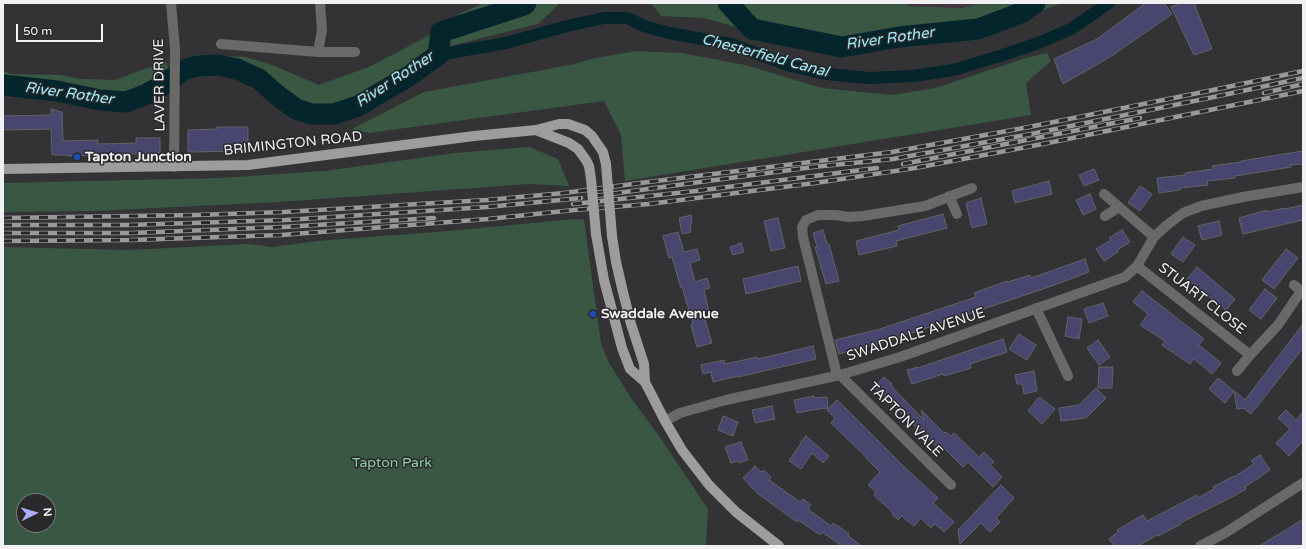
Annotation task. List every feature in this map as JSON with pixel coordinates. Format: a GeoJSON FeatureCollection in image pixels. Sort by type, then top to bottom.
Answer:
{"type":"FeatureCollection","features":[{"type":"Feature","properties":{"kind":"main road","name":"BRIMINGTON ROAD"},"geometry":{"type":"LineString","coordinates":[[3,170],[248,165],[474,136],[536,130],[559,124],[568,124],[585,130],[599,145],[603,152],[606,164],[612,236],[622,292],[644,364],[646,382],[665,421],[682,450],[709,485],[736,512],[779,546]]}},
{"type":"Feature","properties":{"kind":"main road","name":"BRIMINGTON ROAD"},"geometry":{"type":"LineString","coordinates":[[536,130],[569,143],[578,149],[588,166],[591,179],[596,234],[604,280],[622,348],[630,369],[646,382]]}},
{"type":"Feature","properties":{"kind":"street","name":"LAVER DRIVE"},"geometry":{"type":"LineString","coordinates":[[171,3],[176,60],[174,167]]}},
{"type":"Feature","properties":{"kind":"street"},"geometry":{"type":"LineString","coordinates":[[318,52],[322,30],[320,3]]}},
{"type":"Feature","properties":{"kind":"street"},"geometry":{"type":"LineString","coordinates":[[221,44],[318,52],[355,52]]}},
{"type":"Feature","properties":{"kind":"street","name":"SWADDALE AVENUE"},"geometry":{"type":"LineString","coordinates":[[665,421],[680,413],[726,400],[838,375],[900,357],[1125,277],[1137,266],[1154,237],[1183,213],[1201,206],[1303,187]]}},
{"type":"Feature","properties":{"kind":"street"},"geometry":{"type":"LineString","coordinates":[[838,375],[803,237],[802,228],[806,220],[818,215],[848,217],[925,206],[972,188]]}},
{"type":"Feature","properties":{"kind":"street"},"geometry":{"type":"LineString","coordinates":[[1104,194],[1154,237]]}},
{"type":"Feature","properties":{"kind":"street"},"geometry":{"type":"LineString","coordinates":[[949,196],[957,214]]}},
{"type":"Feature","properties":{"kind":"street"},"geometry":{"type":"LineString","coordinates":[[1105,216],[1120,207]]}},
{"type":"Feature","properties":{"kind":"street","name":"STUART CLOSE"},"geometry":{"type":"LineString","coordinates":[[1137,266],[1250,355]]}},
{"type":"Feature","properties":{"kind":"street","name":"STUART CLOSE"},"geometry":{"type":"LineString","coordinates":[[1238,371],[1250,355],[1278,325],[1301,291],[1294,285]]}},
{"type":"Feature","properties":{"kind":"street"},"geometry":{"type":"LineString","coordinates":[[1036,308],[1068,376]]}},
{"type":"Feature","properties":{"kind":"street","name":"TAPTON VALE"},"geometry":{"type":"LineString","coordinates":[[838,375],[951,485]]}},
{"type":"Feature","properties":{"kind":"street"},"geometry":{"type":"LineString","coordinates":[[1200,546],[1225,533],[1303,483]]}},
{"type":"Feature","properties":{"kind":"shaded area"},"geometry":{"type":"Polygon","coordinates":[[[907,3],[982,3],[962,8],[908,6],[907,3]]]}},
{"type":"Feature","properties":{"kind":"green space"},"geometry":{"type":"Polygon","coordinates":[[[484,3],[560,3],[538,24],[446,47],[382,86],[335,107],[301,103],[266,77],[230,60],[185,64],[184,60],[196,55],[246,57],[272,65],[319,85],[371,66],[428,36],[461,13],[484,3]]]}},
{"type":"Feature","properties":{"kind":"green space"},"geometry":{"type":"Polygon","coordinates":[[[651,3],[907,3],[908,6],[962,8],[982,3],[1062,3],[982,33],[856,45],[754,32],[704,18],[661,16],[651,3]]]}},
{"type":"Feature","properties":{"kind":"green space"},"geometry":{"type":"Polygon","coordinates":[[[636,51],[682,53],[745,65],[822,88],[892,95],[935,88],[1026,58],[1047,53],[1051,61],[1026,83],[1031,115],[625,181],[621,135],[604,101],[368,133],[352,129],[424,92],[570,65],[596,58],[636,51]]]}},
{"type":"Feature","properties":{"kind":"green space"},"geometry":{"type":"Polygon","coordinates":[[[166,61],[169,72],[149,88],[125,97],[3,78],[3,71],[11,74],[60,75],[81,79],[115,80],[166,61]]]}},
{"type":"Feature","properties":{"kind":"green space"},"geometry":{"type":"Polygon","coordinates":[[[529,147],[558,159],[569,186],[529,184],[279,202],[94,211],[3,212],[3,183],[221,178],[325,171],[455,153],[529,147]]]}},
{"type":"Feature","properties":{"kind":"green space","name":"Tapton Park"},"geometry":{"type":"Polygon","coordinates":[[[574,219],[584,220],[601,343],[609,363],[631,398],[659,436],[708,509],[706,546],[3,546],[3,247],[130,250],[249,244],[272,247],[317,241],[449,231],[574,219]]]}},
{"type":"Feature","properties":{"kind":"building"},"geometry":{"type":"Polygon","coordinates":[[[1146,3],[1164,3],[1172,14],[1110,57],[1063,84],[1054,59],[1097,39],[1146,3]]]}},
{"type":"Feature","properties":{"kind":"building"},"geometry":{"type":"Polygon","coordinates":[[[1182,3],[1194,3],[1212,49],[1194,55],[1171,7],[1182,3]]]}},
{"type":"Feature","properties":{"kind":"building"},"geometry":{"type":"Polygon","coordinates":[[[51,109],[62,112],[63,141],[98,140],[98,144],[136,143],[136,138],[160,138],[160,153],[68,156],[52,155],[51,129],[3,130],[3,116],[51,115],[51,109]]]}},
{"type":"Feature","properties":{"kind":"building"},"geometry":{"type":"Polygon","coordinates":[[[217,127],[248,127],[248,151],[188,152],[188,130],[217,129],[217,127]]]}},
{"type":"Feature","properties":{"kind":"building"},"geometry":{"type":"Polygon","coordinates":[[[1303,151],[1303,164],[1235,176],[1235,178],[1207,181],[1208,185],[1180,188],[1180,190],[1159,193],[1157,178],[1185,175],[1185,173],[1213,169],[1212,166],[1303,151]]]}},
{"type":"Feature","properties":{"kind":"building"},"geometry":{"type":"Polygon","coordinates":[[[1094,169],[1099,180],[1084,186],[1079,175],[1094,169]]]}},
{"type":"Feature","properties":{"kind":"building"},"geometry":{"type":"Polygon","coordinates":[[[1049,181],[1052,194],[1015,203],[1012,191],[1049,181]]]}},
{"type":"Feature","properties":{"kind":"building"},"geometry":{"type":"Polygon","coordinates":[[[1140,186],[1152,194],[1140,211],[1128,203],[1140,186]]]}},
{"type":"Feature","properties":{"kind":"building"},"geometry":{"type":"Polygon","coordinates":[[[1090,194],[1096,209],[1083,215],[1076,200],[1090,194]]]}},
{"type":"Feature","properties":{"kind":"building"},"geometry":{"type":"Polygon","coordinates":[[[981,198],[987,224],[972,228],[966,203],[981,198]]]}},
{"type":"Feature","properties":{"kind":"building"},"geometry":{"type":"Polygon","coordinates":[[[1303,205],[1303,220],[1243,234],[1239,218],[1267,210],[1267,212],[1303,205]]]}},
{"type":"Feature","properties":{"kind":"building"},"geometry":{"type":"Polygon","coordinates":[[[943,214],[947,228],[896,241],[897,246],[859,255],[856,241],[899,230],[898,226],[943,214]]]}},
{"type":"Feature","properties":{"kind":"building"},"geometry":{"type":"Polygon","coordinates":[[[691,215],[691,232],[682,234],[679,218],[691,215]]]}},
{"type":"Feature","properties":{"kind":"building"},"geometry":{"type":"Polygon","coordinates":[[[778,218],[785,248],[771,251],[764,221],[778,218]]]}},
{"type":"Feature","properties":{"kind":"building"},"geometry":{"type":"Polygon","coordinates":[[[1219,221],[1222,235],[1202,240],[1198,226],[1219,221]]]}},
{"type":"Feature","properties":{"kind":"building"},"geometry":{"type":"Polygon","coordinates":[[[823,230],[827,244],[829,244],[839,281],[826,284],[815,247],[817,247],[813,233],[823,230]]]}},
{"type":"Feature","properties":{"kind":"building"},"geometry":{"type":"Polygon","coordinates":[[[1122,230],[1130,242],[1117,250],[1118,252],[1104,261],[1096,249],[1111,240],[1109,238],[1122,230]]]}},
{"type":"Feature","properties":{"kind":"building"},"geometry":{"type":"Polygon","coordinates":[[[678,232],[684,252],[697,249],[700,260],[690,263],[695,282],[707,278],[710,288],[704,290],[709,311],[703,313],[712,343],[697,347],[691,325],[693,324],[682,287],[681,288],[672,257],[669,258],[663,236],[678,232]]]}},
{"type":"Feature","properties":{"kind":"building"},"geometry":{"type":"Polygon","coordinates":[[[1183,237],[1195,245],[1183,262],[1171,254],[1183,237]]]}},
{"type":"Feature","properties":{"kind":"building"},"geometry":{"type":"Polygon","coordinates":[[[741,243],[744,252],[733,255],[730,247],[741,243]]]}},
{"type":"Feature","properties":{"kind":"building"},"geometry":{"type":"Polygon","coordinates":[[[1286,249],[1298,258],[1274,289],[1262,280],[1286,249]]]}},
{"type":"Feature","properties":{"kind":"building"},"geometry":{"type":"Polygon","coordinates":[[[1085,259],[1089,272],[885,342],[839,354],[835,340],[880,329],[976,297],[974,293],[1007,281],[1008,282],[1030,275],[1031,278],[1085,259]]]}},
{"type":"Feature","properties":{"kind":"building"},"geometry":{"type":"Polygon","coordinates":[[[798,266],[801,281],[746,294],[743,279],[798,266]]]}},
{"type":"Feature","properties":{"kind":"building"},"geometry":{"type":"Polygon","coordinates":[[[1197,267],[1235,299],[1226,310],[1187,279],[1197,267]]]}},
{"type":"Feature","properties":{"kind":"building"},"geometry":{"type":"Polygon","coordinates":[[[1265,289],[1277,298],[1261,319],[1249,310],[1265,289]]]}},
{"type":"Feature","properties":{"kind":"building"},"geometry":{"type":"Polygon","coordinates":[[[1142,291],[1204,339],[1199,345],[1221,363],[1212,374],[1194,359],[1190,364],[1162,345],[1165,341],[1140,325],[1148,314],[1133,302],[1142,291]]]}},
{"type":"Feature","properties":{"kind":"building"},"geometry":{"type":"Polygon","coordinates":[[[1103,303],[1108,316],[1089,323],[1084,309],[1103,303]]]}},
{"type":"Feature","properties":{"kind":"building"},"geometry":{"type":"Polygon","coordinates":[[[1068,317],[1082,319],[1079,339],[1065,336],[1068,317]]]}},
{"type":"Feature","properties":{"kind":"building"},"geometry":{"type":"Polygon","coordinates":[[[1303,324],[1303,348],[1251,414],[1243,408],[1237,409],[1234,391],[1245,400],[1303,324]]]}},
{"type":"Feature","properties":{"kind":"building"},"geometry":{"type":"Polygon","coordinates":[[[1019,334],[1036,345],[1027,360],[1009,349],[1019,334]]]}},
{"type":"Feature","properties":{"kind":"building"},"geometry":{"type":"Polygon","coordinates":[[[1003,339],[1007,352],[970,364],[971,368],[944,376],[943,374],[912,384],[907,370],[918,368],[1003,339]]]}},
{"type":"Feature","properties":{"kind":"building"},"geometry":{"type":"Polygon","coordinates":[[[1098,340],[1110,357],[1099,365],[1087,348],[1098,340]]]}},
{"type":"Feature","properties":{"kind":"building"},"geometry":{"type":"Polygon","coordinates":[[[813,346],[816,359],[713,382],[711,372],[703,374],[701,365],[724,360],[725,364],[757,357],[758,359],[813,346]]]}},
{"type":"Feature","properties":{"kind":"building"},"geometry":{"type":"Polygon","coordinates":[[[1099,367],[1113,367],[1112,388],[1098,388],[1099,367]]]}},
{"type":"Feature","properties":{"kind":"building"},"geometry":{"type":"Polygon","coordinates":[[[1034,371],[1037,391],[1024,394],[1022,384],[1017,384],[1015,375],[1034,371]]]}},
{"type":"Feature","properties":{"kind":"building"},"geometry":{"type":"Polygon","coordinates":[[[884,377],[924,420],[921,410],[944,433],[946,432],[951,436],[954,433],[979,457],[984,452],[994,462],[990,465],[1002,477],[993,487],[968,462],[963,467],[943,447],[940,450],[874,387],[884,377]]]}},
{"type":"Feature","properties":{"kind":"building"},"geometry":{"type":"Polygon","coordinates":[[[1218,378],[1234,391],[1225,403],[1209,389],[1218,378]]]}},
{"type":"Feature","properties":{"kind":"building"},"geometry":{"type":"Polygon","coordinates":[[[1096,388],[1106,398],[1086,418],[1061,421],[1059,408],[1079,405],[1096,388]]]}},
{"type":"Feature","properties":{"kind":"building"},"geometry":{"type":"Polygon","coordinates":[[[814,396],[814,398],[827,397],[828,408],[797,413],[794,400],[814,396]]]}},
{"type":"Feature","properties":{"kind":"building"},"geometry":{"type":"Polygon","coordinates":[[[1038,398],[1041,398],[1055,409],[1042,424],[1028,411],[1038,398]]]}},
{"type":"Feature","properties":{"kind":"building"},"geometry":{"type":"Polygon","coordinates":[[[837,400],[901,464],[938,498],[933,503],[954,522],[944,532],[935,524],[931,528],[921,518],[914,526],[902,516],[898,520],[892,514],[893,513],[874,495],[876,492],[868,485],[880,472],[831,423],[835,418],[827,410],[837,400]]]}},
{"type":"Feature","properties":{"kind":"building"},"geometry":{"type":"Polygon","coordinates":[[[772,406],[775,419],[755,423],[752,410],[772,406]]]}},
{"type":"Feature","properties":{"kind":"building"},"geometry":{"type":"Polygon","coordinates":[[[1286,410],[1296,420],[1303,412],[1303,441],[1289,456],[1276,443],[1290,429],[1278,418],[1286,410]]]}},
{"type":"Feature","properties":{"kind":"building"},"geometry":{"type":"Polygon","coordinates":[[[723,416],[738,422],[733,436],[718,430],[723,416]]]}},
{"type":"Feature","properties":{"kind":"building"},"geometry":{"type":"Polygon","coordinates":[[[806,436],[829,456],[823,463],[812,453],[801,469],[789,461],[806,436]]]}},
{"type":"Feature","properties":{"kind":"building"},"geometry":{"type":"Polygon","coordinates":[[[741,442],[748,460],[739,463],[738,461],[731,463],[725,447],[741,442]]]}},
{"type":"Feature","properties":{"kind":"building"},"geometry":{"type":"Polygon","coordinates":[[[1260,455],[1270,470],[1236,495],[1138,546],[1115,546],[1109,539],[1118,532],[1117,530],[1143,515],[1147,521],[1197,495],[1198,498],[1214,489],[1213,487],[1234,477],[1254,464],[1251,461],[1260,455]]]}},
{"type":"Feature","properties":{"kind":"building"},"geometry":{"type":"Polygon","coordinates":[[[755,466],[761,472],[764,470],[771,478],[769,480],[800,502],[803,499],[811,505],[808,509],[831,526],[833,523],[841,528],[849,534],[848,536],[862,546],[842,546],[822,532],[820,535],[798,520],[797,522],[757,493],[743,478],[755,466]]]}},
{"type":"Feature","properties":{"kind":"building"},"geometry":{"type":"Polygon","coordinates":[[[1001,485],[1014,498],[996,518],[1000,522],[990,532],[981,523],[960,544],[958,530],[1001,485]]]}},
{"type":"Feature","properties":{"kind":"building"},"geometry":{"type":"Polygon","coordinates":[[[1303,519],[1303,546],[1259,546],[1286,530],[1303,519]]]}},
{"type":"Feature","properties":{"kind":"waterway","name":"River Rother"},"geometry":{"type":"LineString","coordinates":[[3,85],[57,91],[100,100],[126,102],[147,94],[165,84],[183,70],[197,66],[218,65],[237,69],[259,79],[296,109],[312,114],[334,114],[358,106],[409,76],[438,55],[441,32],[524,5],[526,3]]}},
{"type":"Feature","properties":{"kind":"waterway","name":"River Rother"},"geometry":{"type":"LineString","coordinates":[[728,3],[752,29],[842,47],[899,37],[978,29],[1021,13],[1035,3]]}},
{"type":"Feature","properties":{"kind":"waterway","name":"Chesterfield Canal"},"geometry":{"type":"LineString","coordinates":[[438,55],[506,43],[567,26],[604,18],[627,18],[644,26],[669,33],[731,44],[791,66],[826,74],[869,78],[914,76],[953,70],[1038,43],[1071,29],[1109,3]]}},
{"type":"Feature","properties":{"kind":"railway"},"geometry":{"type":"LineString","coordinates":[[3,218],[284,212],[487,200],[564,193],[892,152],[1029,127],[1303,71]]}},
{"type":"Feature","properties":{"kind":"railway"},"geometry":{"type":"LineString","coordinates":[[595,196],[813,167],[893,159],[1031,134],[1303,78]]}},
{"type":"Feature","properties":{"kind":"railway"},"geometry":{"type":"LineString","coordinates":[[1264,93],[1303,84]]}},
{"type":"Feature","properties":{"kind":"railway"},"geometry":{"type":"LineString","coordinates":[[3,241],[131,240],[281,235],[488,219],[649,204],[815,183],[915,168],[1048,143],[1303,91]]}},
{"type":"Feature","properties":{"kind":"railway"},"geometry":{"type":"LineString","coordinates":[[903,164],[1140,118]]}},
{"type":"Feature","properties":{"kind":"railway"},"geometry":{"type":"LineString","coordinates":[[573,204],[696,191],[877,168]]}},
{"type":"Feature","properties":{"kind":"railway"},"geometry":{"type":"LineString","coordinates":[[3,225],[129,225],[285,220],[487,207],[581,198]]}},
{"type":"Feature","properties":{"kind":"railway"},"geometry":{"type":"LineString","coordinates":[[3,233],[132,233],[283,227],[434,218]]}},
{"type":"Feature","properties":{"kind":"place","name":"Tapton Junction"},"geometry":{"type":"Point","coordinates":[77,157]}},
{"type":"Feature","properties":{"kind":"place","name":"Swaddale Avenue"},"geometry":{"type":"Point","coordinates":[593,314]}}]}
